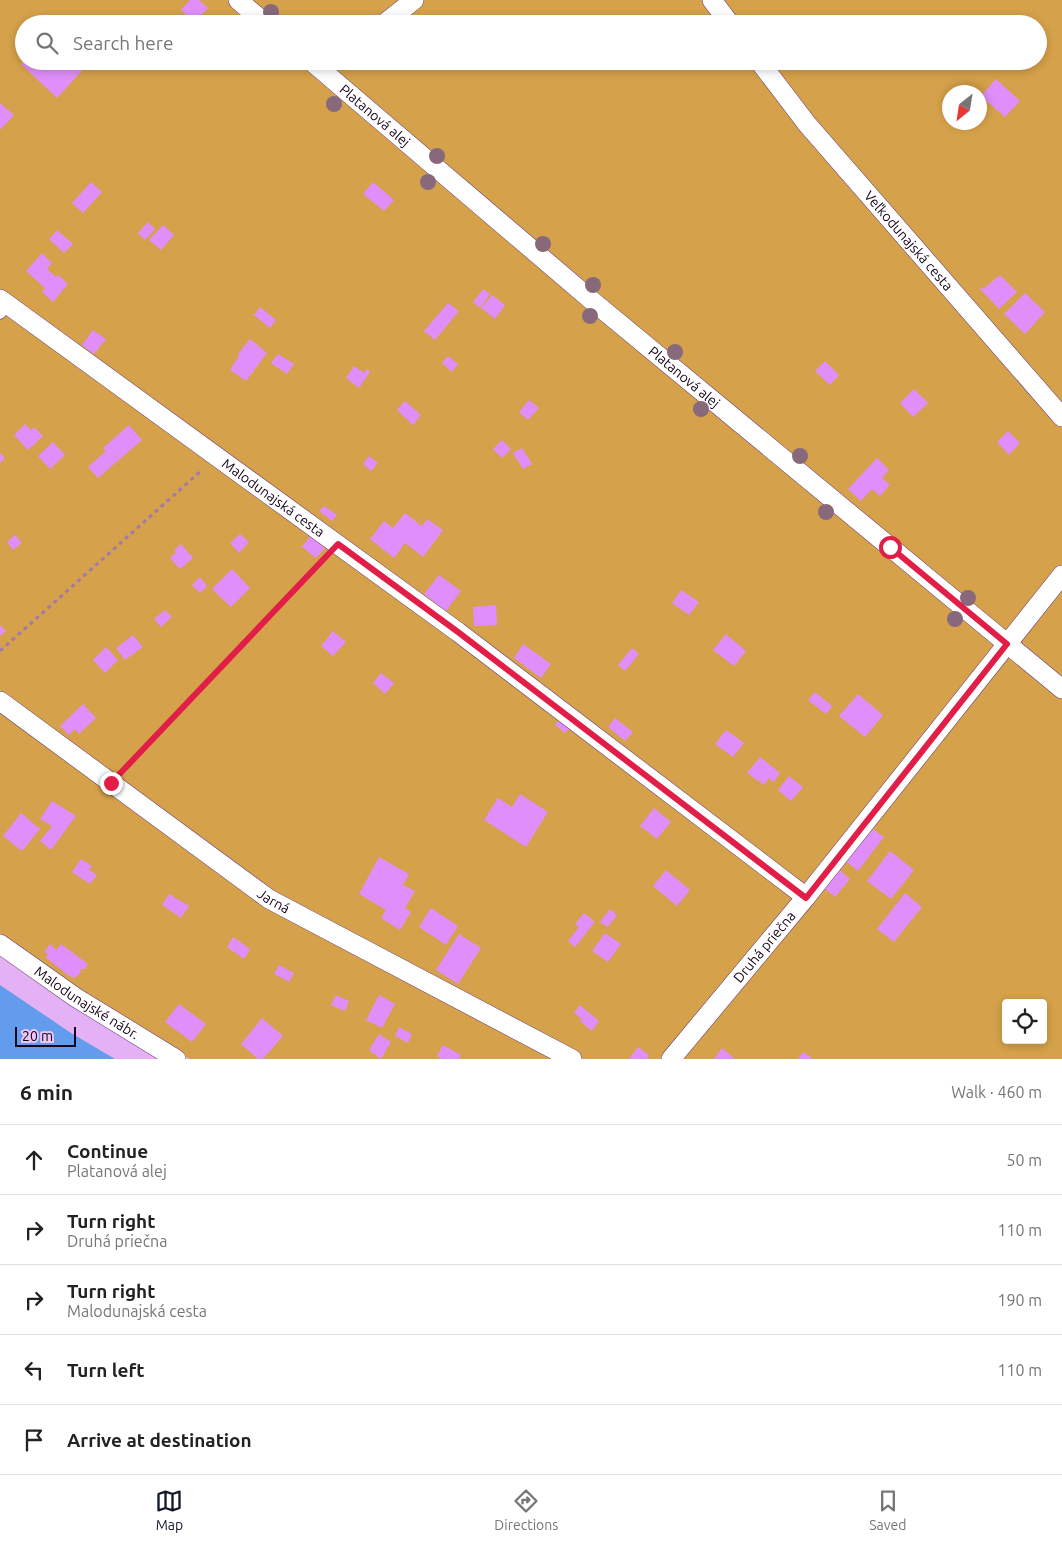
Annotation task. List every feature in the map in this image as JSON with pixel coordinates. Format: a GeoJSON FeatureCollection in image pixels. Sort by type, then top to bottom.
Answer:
{"type":"FeatureCollection","features":[{"type":"Feature","properties":{"kind":"street"},"geometry":{"type":"LineString","coordinates":[[238,0],[256,15]]}},
{"type":"Feature","properties":{"kind":"street"},"geometry":{"type":"LineString","coordinates":[[395,15],[414,0]]}},
{"type":"Feature","properties":{"kind":"street"},"geometry":{"type":"LineString","coordinates":[[712,0],[723,15]]}},
{"type":"Feature","properties":{"kind":"street","name":"Platanová alej"},"geometry":{"type":"LineString","coordinates":[[330,70],[596,304],[1062,689]]}},
{"type":"Feature","properties":{"kind":"street","name":"Veľkodunajská cesta"},"geometry":{"type":"LineString","coordinates":[[766,70],[807,124],[1062,417]]}},
{"type":"Feature","properties":{"kind":"street","name":"Malodunajská cesta"},"geometry":{"type":"LineString","coordinates":[[3,306],[217,456],[458,632],[806,898]]}},
{"type":"Feature","properties":{"kind":"street","name":"Druhá priečna"},"geometry":{"type":"LineString","coordinates":[[671,1059],[806,898],[1062,575]]}},
{"type":"Feature","properties":{"kind":"street","name":"Jarná"},"geometry":{"type":"LineString","coordinates":[[0,701],[269,899],[572,1059]]}},
{"type":"Feature","properties":{"kind":"street","name":"Malodunajské nábr."},"geometry":{"type":"LineString","coordinates":[[0,944],[75,997],[176,1059]]}},
{"type":"Feature","properties":{"kind":"path"},"geometry":{"type":"LineString","coordinates":[[0,651],[217,456]]}},
{"type":"Feature","properties":{"kind":"path"},"geometry":{"type":"LineString","coordinates":[[111,783],[338,544]]}},
{"type":"Feature","properties":{"kind":"shaded area"},"geometry":{"type":"Polygon","coordinates":[[[0,0],[1062,0],[1062,1059],[190,1059],[104,1009],[0,933],[0,0]]]}},
{"type":"Feature","properties":{"kind":"water"},"geometry":{"type":"Polygon","coordinates":[[[0,985],[71,1033],[115,1059],[0,1059],[0,985]]]}},
{"type":"Feature","properties":{"kind":"building"},"geometry":{"type":"Polygon","coordinates":[[[190,0],[199,0],[208,8],[202,15],[187,15],[181,10],[190,0]]]}},
{"type":"Feature","properties":{"kind":"building"},"geometry":{"type":"Polygon","coordinates":[[[27,70],[83,70],[57,98],[27,70]]]}},
{"type":"Feature","properties":{"kind":"building"},"geometry":{"type":"Polygon","coordinates":[[[996,79],[1020,101],[1005,117],[987,101],[987,89],[996,79]]]}},
{"type":"Feature","properties":{"kind":"building"},"geometry":{"type":"Polygon","coordinates":[[[0,103],[14,115],[0,130],[0,103]]]}},
{"type":"Feature","properties":{"kind":"building"},"geometry":{"type":"Polygon","coordinates":[[[91,182],[102,192],[83,213],[72,203],[91,182]]]}},
{"type":"Feature","properties":{"kind":"building"},"geometry":{"type":"Polygon","coordinates":[[[373,182],[394,200],[384,211],[363,194],[373,182]]]}},
{"type":"Feature","properties":{"kind":"building"},"geometry":{"type":"Polygon","coordinates":[[[148,222],[155,229],[145,240],[138,233],[148,222]]]}},
{"type":"Feature","properties":{"kind":"building"},"geometry":{"type":"Polygon","coordinates":[[[163,225],[174,235],[161,250],[149,240],[163,225]]]}},
{"type":"Feature","properties":{"kind":"building"},"geometry":{"type":"Polygon","coordinates":[[[57,230],[73,244],[64,253],[49,239],[57,230]]]}},
{"type":"Feature","properties":{"kind":"building"},"geometry":{"type":"Polygon","coordinates":[[[42,253],[52,263],[47,269],[56,277],[58,275],[68,284],[53,302],[42,292],[45,288],[26,271],[42,253]]]}},
{"type":"Feature","properties":{"kind":"building"},"geometry":{"type":"Polygon","coordinates":[[[1000,275],[1017,292],[999,309],[980,289],[982,287],[983,289],[1000,275]]]}},
{"type":"Feature","properties":{"kind":"building"},"geometry":{"type":"Polygon","coordinates":[[[483,289],[490,294],[480,308],[473,302],[483,289]]]}},
{"type":"Feature","properties":{"kind":"building"},"geometry":{"type":"Polygon","coordinates":[[[1025,293],[1045,312],[1025,334],[1004,314],[1025,293]]]}},
{"type":"Feature","properties":{"kind":"building"},"geometry":{"type":"Polygon","coordinates":[[[492,295],[505,305],[495,319],[481,308],[492,295]]]}},
{"type":"Feature","properties":{"kind":"building"},"geometry":{"type":"Polygon","coordinates":[[[448,303],[459,311],[435,340],[424,331],[448,303]]]}},
{"type":"Feature","properties":{"kind":"building"},"geometry":{"type":"Polygon","coordinates":[[[260,307],[276,320],[270,328],[254,315],[260,307]]]}},
{"type":"Feature","properties":{"kind":"building"},"geometry":{"type":"Polygon","coordinates":[[[93,330],[106,339],[94,354],[82,345],[93,330]]]}},
{"type":"Feature","properties":{"kind":"building"},"geometry":{"type":"Polygon","coordinates":[[[250,339],[267,353],[246,381],[230,370],[239,356],[238,354],[250,339]]]}},
{"type":"Feature","properties":{"kind":"building"},"geometry":{"type":"Polygon","coordinates":[[[278,354],[294,364],[287,374],[271,363],[278,354]]]}},
{"type":"Feature","properties":{"kind":"building"},"geometry":{"type":"Polygon","coordinates":[[[448,356],[458,364],[452,372],[442,363],[448,356]]]}},
{"type":"Feature","properties":{"kind":"building"},"geometry":{"type":"Polygon","coordinates":[[[825,361],[839,375],[830,385],[815,371],[825,361]]]}},
{"type":"Feature","properties":{"kind":"building"},"geometry":{"type":"Polygon","coordinates":[[[354,366],[364,373],[367,369],[370,372],[359,388],[346,378],[354,366]]]}},
{"type":"Feature","properties":{"kind":"building"},"geometry":{"type":"Polygon","coordinates":[[[914,389],[928,403],[913,417],[900,403],[914,389]]]}},
{"type":"Feature","properties":{"kind":"building"},"geometry":{"type":"Polygon","coordinates":[[[529,400],[539,408],[528,420],[519,412],[529,400]]]}},
{"type":"Feature","properties":{"kind":"building"},"geometry":{"type":"Polygon","coordinates":[[[405,401],[421,415],[413,425],[397,410],[405,401]]]}},
{"type":"Feature","properties":{"kind":"building"},"geometry":{"type":"Polygon","coordinates":[[[25,424],[31,430],[34,427],[43,436],[28,450],[14,435],[25,424]]]}},
{"type":"Feature","properties":{"kind":"building"},"geometry":{"type":"Polygon","coordinates":[[[129,425],[142,440],[98,478],[88,467],[106,451],[103,448],[129,425]]]}},
{"type":"Feature","properties":{"kind":"building"},"geometry":{"type":"Polygon","coordinates":[[[1008,431],[1020,443],[1009,455],[997,442],[1008,431]]]}},
{"type":"Feature","properties":{"kind":"building"},"geometry":{"type":"Polygon","coordinates":[[[502,440],[511,449],[502,458],[493,449],[502,440]]]}},
{"type":"Feature","properties":{"kind":"building"},"geometry":{"type":"Polygon","coordinates":[[[53,442],[65,455],[50,469],[38,456],[53,442]]]}},
{"type":"Feature","properties":{"kind":"building"},"geometry":{"type":"Polygon","coordinates":[[[522,448],[532,464],[523,469],[513,453],[522,448]]]}},
{"type":"Feature","properties":{"kind":"building"},"geometry":{"type":"Polygon","coordinates":[[[0,453],[5,458],[0,463],[0,453]]]}},
{"type":"Feature","properties":{"kind":"building"},"geometry":{"type":"Polygon","coordinates":[[[369,456],[378,463],[371,471],[363,464],[369,456]]]}},
{"type":"Feature","properties":{"kind":"building"},"geometry":{"type":"Polygon","coordinates":[[[877,458],[889,470],[882,478],[890,485],[880,496],[872,489],[861,501],[848,489],[877,458]]]}},
{"type":"Feature","properties":{"kind":"building"},"geometry":{"type":"Polygon","coordinates":[[[324,506],[337,515],[332,521],[319,511],[324,506]]]}},
{"type":"Feature","properties":{"kind":"building"},"geometry":{"type":"Polygon","coordinates":[[[405,513],[422,526],[427,519],[443,530],[423,557],[405,543],[394,558],[370,539],[384,521],[393,528],[405,513]]]}},
{"type":"Feature","properties":{"kind":"building"},"geometry":{"type":"Polygon","coordinates":[[[240,534],[249,542],[239,553],[230,543],[240,534]]]}},
{"type":"Feature","properties":{"kind":"building"},"geometry":{"type":"Polygon","coordinates":[[[15,535],[22,543],[13,550],[7,542],[15,535]]]}},
{"type":"Feature","properties":{"kind":"building"},"geometry":{"type":"Polygon","coordinates":[[[310,536],[325,548],[316,558],[302,547],[310,536]]]}},
{"type":"Feature","properties":{"kind":"building"},"geometry":{"type":"Polygon","coordinates":[[[181,544],[193,558],[180,569],[170,558],[176,552],[174,550],[181,544]]]}},
{"type":"Feature","properties":{"kind":"building"},"geometry":{"type":"Polygon","coordinates":[[[232,569],[250,588],[231,607],[212,589],[232,569]]]}},
{"type":"Feature","properties":{"kind":"building"},"geometry":{"type":"Polygon","coordinates":[[[439,575],[461,591],[446,611],[424,594],[439,575]]]}},
{"type":"Feature","properties":{"kind":"building"},"geometry":{"type":"Polygon","coordinates":[[[200,577],[207,586],[200,593],[192,585],[200,577]]]}},
{"type":"Feature","properties":{"kind":"building"},"geometry":{"type":"Polygon","coordinates":[[[681,590],[699,602],[689,615],[672,603],[681,590]]]}},
{"type":"Feature","properties":{"kind":"building"},"geometry":{"type":"Polygon","coordinates":[[[496,605],[497,625],[474,626],[473,607],[496,605]]]}},
{"type":"Feature","properties":{"kind":"building"},"geometry":{"type":"Polygon","coordinates":[[[165,610],[172,617],[161,627],[154,619],[165,610]]]}},
{"type":"Feature","properties":{"kind":"building"},"geometry":{"type":"Polygon","coordinates":[[[0,625],[6,631],[0,636],[0,625]]]}},
{"type":"Feature","properties":{"kind":"building"},"geometry":{"type":"Polygon","coordinates":[[[333,631],[346,642],[333,656],[321,646],[333,631]]]}},
{"type":"Feature","properties":{"kind":"building"},"geometry":{"type":"Polygon","coordinates":[[[726,634],[746,651],[734,666],[713,650],[726,634]]]}},
{"type":"Feature","properties":{"kind":"building"},"geometry":{"type":"Polygon","coordinates":[[[133,635],[143,647],[125,660],[116,648],[133,635]]]}},
{"type":"Feature","properties":{"kind":"building"},"geometry":{"type":"Polygon","coordinates":[[[523,644],[551,664],[541,678],[514,658],[523,644]]]}},
{"type":"Feature","properties":{"kind":"building"},"geometry":{"type":"Polygon","coordinates":[[[106,647],[118,660],[105,673],[93,660],[106,647]]]}},
{"type":"Feature","properties":{"kind":"building"},"geometry":{"type":"Polygon","coordinates":[[[632,648],[639,654],[625,671],[618,665],[632,648]]]}},
{"type":"Feature","properties":{"kind":"building"},"geometry":{"type":"Polygon","coordinates":[[[381,673],[394,683],[385,694],[373,683],[381,673]]]}},
{"type":"Feature","properties":{"kind":"building"},"geometry":{"type":"Polygon","coordinates":[[[815,692],[832,706],[826,714],[808,700],[815,692]]]}},
{"type":"Feature","properties":{"kind":"building"},"geometry":{"type":"Polygon","coordinates":[[[858,694],[883,715],[865,737],[839,716],[858,694]]]}},
{"type":"Feature","properties":{"kind":"building"},"geometry":{"type":"Polygon","coordinates":[[[83,704],[96,718],[79,734],[75,729],[69,735],[60,726],[83,704]]]}},
{"type":"Feature","properties":{"kind":"building"},"geometry":{"type":"Polygon","coordinates":[[[561,718],[571,726],[565,733],[555,725],[561,718]]]}},
{"type":"Feature","properties":{"kind":"building"},"geometry":{"type":"Polygon","coordinates":[[[615,718],[633,732],[625,741],[608,727],[615,718]]]}},
{"type":"Feature","properties":{"kind":"building"},"geometry":{"type":"Polygon","coordinates":[[[726,730],[744,743],[733,757],[715,744],[726,730]]]}},
{"type":"Feature","properties":{"kind":"building"},"geometry":{"type":"Polygon","coordinates":[[[760,757],[780,773],[774,782],[769,778],[764,785],[747,773],[760,757]]]}},
{"type":"Feature","properties":{"kind":"building"},"geometry":{"type":"Polygon","coordinates":[[[789,776],[803,787],[791,801],[778,790],[789,776]]]}},
{"type":"Feature","properties":{"kind":"building"},"geometry":{"type":"Polygon","coordinates":[[[520,794],[548,812],[526,847],[484,820],[498,798],[512,807],[520,794]]]}},
{"type":"Feature","properties":{"kind":"building"},"geometry":{"type":"Polygon","coordinates":[[[52,801],[76,816],[51,850],[40,841],[52,826],[40,819],[52,801]]]}},
{"type":"Feature","properties":{"kind":"building"},"geometry":{"type":"Polygon","coordinates":[[[654,808],[671,822],[657,839],[640,826],[654,808]]]}},
{"type":"Feature","properties":{"kind":"building"},"geometry":{"type":"Polygon","coordinates":[[[21,813],[40,829],[22,851],[3,836],[21,813]]]}},
{"type":"Feature","properties":{"kind":"building"},"geometry":{"type":"Polygon","coordinates":[[[870,827],[884,837],[858,871],[843,859],[870,827]]]}},
{"type":"Feature","properties":{"kind":"building"},"geometry":{"type":"Polygon","coordinates":[[[890,851],[914,870],[891,899],[867,881],[890,851]]]}},
{"type":"Feature","properties":{"kind":"building"},"geometry":{"type":"Polygon","coordinates":[[[379,857],[409,874],[403,885],[415,891],[405,908],[411,912],[400,930],[381,918],[386,910],[359,894],[379,857]]]}},
{"type":"Feature","properties":{"kind":"building"},"geometry":{"type":"Polygon","coordinates":[[[81,859],[92,866],[89,870],[97,875],[90,884],[72,872],[81,859]]]}},
{"type":"Feature","properties":{"kind":"building"},"geometry":{"type":"Polygon","coordinates":[[[837,868],[850,879],[835,897],[822,886],[837,868]]]}},
{"type":"Feature","properties":{"kind":"building"},"geometry":{"type":"Polygon","coordinates":[[[666,870],[690,890],[677,906],[653,886],[666,870]]]}},
{"type":"Feature","properties":{"kind":"building"},"geometry":{"type":"Polygon","coordinates":[[[905,893],[922,907],[894,942],[877,929],[905,893]]]}},
{"type":"Feature","properties":{"kind":"building"},"geometry":{"type":"Polygon","coordinates":[[[169,894],[189,906],[181,918],[162,905],[169,894]]]}},
{"type":"Feature","properties":{"kind":"building"},"geometry":{"type":"Polygon","coordinates":[[[431,908],[458,926],[446,945],[419,927],[431,908]]]}},
{"type":"Feature","properties":{"kind":"building"},"geometry":{"type":"Polygon","coordinates":[[[610,909],[617,915],[608,927],[600,922],[610,909]]]}},
{"type":"Feature","properties":{"kind":"building"},"geometry":{"type":"Polygon","coordinates":[[[584,913],[595,922],[575,947],[568,941],[579,927],[575,924],[584,913]]]}},
{"type":"Feature","properties":{"kind":"building"},"geometry":{"type":"Polygon","coordinates":[[[605,933],[621,944],[608,962],[592,951],[605,933]]]}},
{"type":"Feature","properties":{"kind":"building"},"geometry":{"type":"Polygon","coordinates":[[[459,934],[481,948],[458,984],[436,970],[459,934]]]}},
{"type":"Feature","properties":{"kind":"building"},"geometry":{"type":"Polygon","coordinates":[[[233,937],[250,949],[244,959],[227,947],[233,937]]]}},
{"type":"Feature","properties":{"kind":"building"},"geometry":{"type":"Polygon","coordinates":[[[50,944],[57,950],[61,944],[88,964],[85,969],[81,969],[80,974],[74,978],[68,975],[46,958],[48,954],[44,952],[50,944]]]}},
{"type":"Feature","properties":{"kind":"building"},"geometry":{"type":"Polygon","coordinates":[[[279,965],[294,973],[289,982],[274,974],[279,965]]]}},
{"type":"Feature","properties":{"kind":"building"},"geometry":{"type":"Polygon","coordinates":[[[336,995],[349,1001],[345,1011],[331,1005],[336,995]]]}},
{"type":"Feature","properties":{"kind":"building"},"geometry":{"type":"Polygon","coordinates":[[[379,995],[395,1004],[382,1028],[366,1020],[379,995]]]}},
{"type":"Feature","properties":{"kind":"building"},"geometry":{"type":"Polygon","coordinates":[[[179,1004],[206,1024],[192,1042],[165,1022],[179,1004]]]}},
{"type":"Feature","properties":{"kind":"building"},"geometry":{"type":"Polygon","coordinates":[[[580,1005],[599,1021],[592,1031],[574,1013],[580,1005]]]}},
{"type":"Feature","properties":{"kind":"building"},"geometry":{"type":"Polygon","coordinates":[[[262,1018],[283,1036],[263,1059],[258,1059],[241,1044],[262,1018]]]}},
{"type":"Feature","properties":{"kind":"building"},"geometry":{"type":"Polygon","coordinates":[[[399,1027],[412,1034],[408,1043],[395,1036],[399,1027]]]}},
{"type":"Feature","properties":{"kind":"building"},"geometry":{"type":"Polygon","coordinates":[[[379,1034],[391,1042],[381,1059],[369,1050],[379,1034]]]}},
{"type":"Feature","properties":{"kind":"building"},"geometry":{"type":"Polygon","coordinates":[[[443,1045],[461,1055],[459,1059],[442,1059],[437,1056],[443,1045]]]}},
{"type":"Feature","properties":{"kind":"building"},"geometry":{"type":"Polygon","coordinates":[[[638,1047],[649,1055],[647,1059],[629,1059],[638,1047]]]}},
{"type":"Feature","properties":{"kind":"building"},"geometry":{"type":"Polygon","coordinates":[[[722,1048],[734,1058],[714,1059],[722,1048]]]}},
{"type":"Feature","properties":{"kind":"building"},"geometry":{"type":"Polygon","coordinates":[[[803,1052],[813,1059],[798,1059],[803,1052]]]}},
{"type":"Feature","properties":{"kind":"route"},"geometry":{"type":"LineString","coordinates":[[111,783],[338,544],[458,632],[806,898],[1007,644],[890,547]]}}]}
